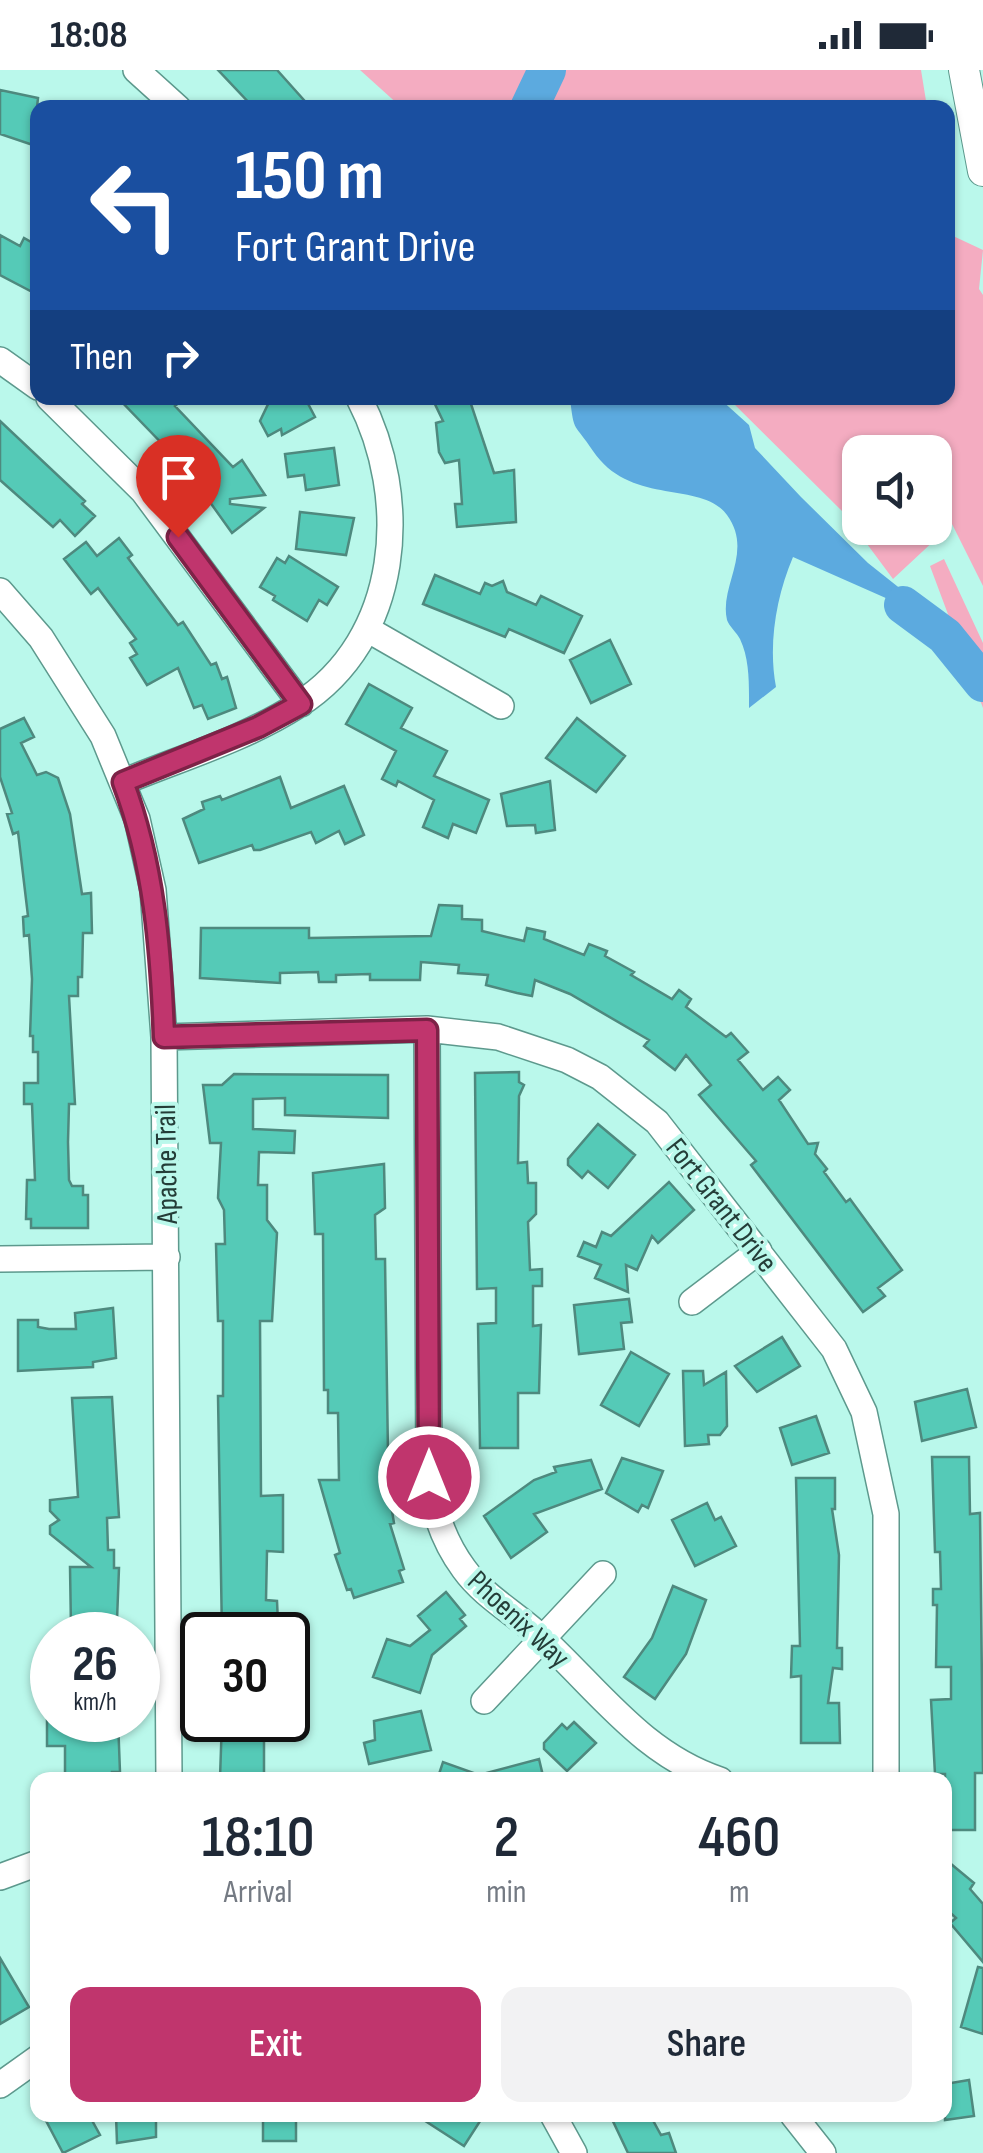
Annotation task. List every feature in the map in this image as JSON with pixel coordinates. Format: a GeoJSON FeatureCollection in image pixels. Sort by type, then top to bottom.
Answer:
{"type":"FeatureCollection","features":[{"type":"Feature","properties":{"kind":"main road"},"geometry":{"type":"LineString","coordinates":[[964,70],[983,171]]}},
{"type":"Feature","properties":{"kind":"street"},"geometry":{"type":"LineString","coordinates":[[136,70],[169,100]]}},
{"type":"Feature","properties":{"kind":"street"},"geometry":{"type":"LineString","coordinates":[[0,360],[30,381]]}},
{"type":"Feature","properties":{"kind":"street"},"geometry":{"type":"LineString","coordinates":[[56,405],[143,491],[301,704]]}},
{"type":"Feature","properties":{"kind":"street"},"geometry":{"type":"LineString","coordinates":[[123,782],[258,727],[301,704],[335,672],[366,628],[387,573],[391,499],[374,427],[363,405]]}},
{"type":"Feature","properties":{"kind":"street","name":"Apache Trail"},"geometry":{"type":"LineString","coordinates":[[0,591],[41,638],[75,688],[123,782],[137,819],[152,890],[164,1037],[169,1772]]}},
{"type":"Feature","properties":{"kind":"street"},"geometry":{"type":"LineString","coordinates":[[366,628],[500,706]]}},
{"type":"Feature","properties":{"kind":"street","name":"Fort Grant Drive"},"geometry":{"type":"LineString","coordinates":[[164,1037],[427,1030],[498,1037],[534,1046],[600,1077],[657,1122],[834,1349],[874,1446],[886,1514],[886,1772]]}},
{"type":"Feature","properties":{"kind":"street","name":"Phoenix Way"},"geometry":{"type":"LineString","coordinates":[[427,1030],[431,1493],[446,1539],[483,1592],[541,1637],[646,1742],[669,1759],[701,1772]]}},
{"type":"Feature","properties":{"kind":"street"},"geometry":{"type":"LineString","coordinates":[[692,1302],[758,1251]]}},
{"type":"Feature","properties":{"kind":"street"},"geometry":{"type":"LineString","coordinates":[[0,1258],[167,1257]]}},
{"type":"Feature","properties":{"kind":"street"},"geometry":{"type":"LineString","coordinates":[[484,1701],[602,1574]]}},
{"type":"Feature","properties":{"kind":"street"},"geometry":{"type":"LineString","coordinates":[[0,1877],[30,1866]]}},
{"type":"Feature","properties":{"kind":"street"},"geometry":{"type":"LineString","coordinates":[[0,2085],[30,2064]]}},
{"type":"Feature","properties":{"kind":"street"},"geometry":{"type":"LineString","coordinates":[[557,2122],[574,2153]]}},
{"type":"Feature","properties":{"kind":"street"},"geometry":{"type":"LineString","coordinates":[[799,2122],[824,2153]]}},
{"type":"Feature","properties":{"kind":"shaded area"},"geometry":{"type":"Polygon","coordinates":[[[360,70],[921,70],[926,100],[393,100],[360,70]]]}},
{"type":"Feature","properties":{"kind":"shaded area"},"geometry":{"type":"Polygon","coordinates":[[[955,237],[983,250],[979,289],[983,295],[983,586],[952,524],[952,435],[842,435],[842,511],[735,405],[955,405],[955,237]]]}},
{"type":"Feature","properties":{"kind":"shaded area"},"geometry":{"type":"Polygon","coordinates":[[[868,545],[929,545],[893,579],[868,545]]]}},
{"type":"Feature","properties":{"kind":"shaded area"},"geometry":{"type":"Polygon","coordinates":[[[944,559],[983,643],[983,708],[930,566],[944,559]]]}},
{"type":"Feature","properties":{"kind":"water"},"geometry":{"type":"Polygon","coordinates":[[[571,405],[727,405],[749,425],[755,448],[842,537],[842,545],[850,545],[936,617],[945,636],[914,621],[888,599],[793,557],[775,621],[776,687],[749,708],[746,655],[727,620],[727,594],[737,542],[727,515],[716,504],[701,498],[626,480],[609,468],[576,427],[571,405]]]}},
{"type":"Feature","properties":{"kind":"building"},"geometry":{"type":"Polygon","coordinates":[[[218,70],[277,70],[304,100],[246,100],[218,70]]]}},
{"type":"Feature","properties":{"kind":"building"},"geometry":{"type":"Polygon","coordinates":[[[0,90],[38,98],[30,100],[30,144],[0,134],[0,90]]]}},
{"type":"Feature","properties":{"kind":"building"},"geometry":{"type":"Polygon","coordinates":[[[0,235],[20,246],[24,238],[30,241],[30,291],[0,275],[0,235]]]}},
{"type":"Feature","properties":{"kind":"building"},"geometry":{"type":"Polygon","coordinates":[[[125,405],[176,405],[233,467],[242,460],[265,495],[230,499],[230,504],[264,508],[232,533],[202,491],[219,478],[195,453],[185,463],[125,405]]]}},
{"type":"Feature","properties":{"kind":"building"},"geometry":{"type":"Polygon","coordinates":[[[268,405],[309,405],[315,417],[282,435],[281,429],[268,436],[260,421],[268,405]]]}},
{"type":"Feature","properties":{"kind":"building"},"geometry":{"type":"Polygon","coordinates":[[[435,405],[471,405],[494,473],[514,470],[516,522],[457,527],[455,504],[462,504],[459,460],[445,463],[439,452],[436,423],[443,421],[435,405]]]}},
{"type":"Feature","properties":{"kind":"building"},"geometry":{"type":"Polygon","coordinates":[[[0,421],[85,501],[82,504],[95,516],[75,536],[60,520],[53,527],[0,480],[0,421]]]}},
{"type":"Feature","properties":{"kind":"building"},"geometry":{"type":"Polygon","coordinates":[[[334,448],[339,485],[306,490],[304,475],[288,477],[285,454],[334,448]]]}},
{"type":"Feature","properties":{"kind":"building"},"geometry":{"type":"Polygon","coordinates":[[[300,512],[354,518],[346,555],[296,549],[300,512]]]}},
{"type":"Feature","properties":{"kind":"building"},"geometry":{"type":"Polygon","coordinates":[[[119,538],[132,555],[128,558],[178,625],[183,622],[211,665],[216,663],[222,679],[227,677],[236,708],[208,719],[202,705],[194,708],[178,668],[147,685],[130,658],[137,654],[130,643],[136,639],[98,588],[91,594],[64,559],[86,542],[97,556],[119,538]]]}},
{"type":"Feature","properties":{"kind":"building"},"geometry":{"type":"Polygon","coordinates":[[[289,556],[338,587],[327,605],[319,600],[307,621],[260,587],[277,558],[285,563],[289,556]]]}},
{"type":"Feature","properties":{"kind":"building"},"geometry":{"type":"Polygon","coordinates":[[[435,575],[480,594],[485,583],[492,586],[503,581],[507,592],[536,605],[541,596],[582,616],[564,653],[509,629],[505,637],[423,604],[435,575]]]}},
{"type":"Feature","properties":{"kind":"building"},"geometry":{"type":"Polygon","coordinates":[[[610,640],[631,684],[591,703],[570,660],[610,640]]]}},
{"type":"Feature","properties":{"kind":"building"},"geometry":{"type":"Polygon","coordinates":[[[369,684],[412,708],[401,728],[447,751],[434,776],[489,800],[476,833],[453,824],[448,838],[423,827],[434,800],[398,781],[396,786],[382,779],[396,751],[346,724],[369,684]]]}},
{"type":"Feature","properties":{"kind":"building"},"geometry":{"type":"Polygon","coordinates":[[[24,718],[34,737],[21,743],[37,775],[46,772],[58,778],[70,814],[82,894],[91,893],[92,933],[83,933],[78,996],[69,996],[75,1104],[69,1104],[69,1180],[72,1186],[83,1186],[83,1195],[88,1195],[88,1228],[31,1228],[31,1219],[26,1219],[27,1180],[35,1180],[32,1104],[24,1104],[24,1083],[38,1083],[38,1052],[33,1052],[30,1036],[32,979],[29,935],[24,936],[23,917],[28,916],[18,832],[13,834],[7,814],[12,813],[0,777],[0,729],[24,718]]]}},
{"type":"Feature","properties":{"kind":"building"},"geometry":{"type":"Polygon","coordinates":[[[577,718],[625,756],[596,792],[546,758],[577,718]]]}},
{"type":"Feature","properties":{"kind":"building"},"geometry":{"type":"Polygon","coordinates":[[[280,777],[291,808],[344,786],[364,835],[345,844],[339,831],[316,843],[311,832],[260,850],[254,850],[252,845],[199,863],[183,819],[204,809],[202,802],[220,796],[222,800],[280,777]]]}},
{"type":"Feature","properties":{"kind":"building"},"geometry":{"type":"Polygon","coordinates":[[[550,781],[555,830],[536,833],[535,825],[507,826],[501,794],[550,781]]]}},
{"type":"Feature","properties":{"kind":"building"},"geometry":{"type":"Polygon","coordinates":[[[439,905],[462,906],[462,919],[482,920],[482,931],[524,941],[527,928],[545,932],[544,939],[584,955],[589,944],[607,951],[605,956],[672,999],[679,990],[691,999],[686,1007],[726,1037],[731,1033],[748,1052],[738,1060],[763,1090],[778,1077],[790,1090],[779,1100],[808,1144],[818,1143],[815,1154],[827,1169],[824,1172],[846,1202],[850,1199],[902,1270],[878,1288],[885,1296],[863,1312],[751,1165],[756,1161],[699,1095],[711,1085],[686,1055],[675,1070],[644,1046],[649,1040],[570,994],[535,980],[532,996],[517,993],[486,985],[488,975],[458,973],[459,965],[421,962],[420,980],[370,980],[370,974],[336,975],[336,982],[319,982],[318,972],[280,973],[280,983],[200,978],[201,928],[309,928],[309,938],[431,936],[439,905]]]}},
{"type":"Feature","properties":{"kind":"building"},"geometry":{"type":"Polygon","coordinates":[[[519,1072],[519,1082],[524,1085],[519,1096],[518,1163],[527,1162],[528,1183],[536,1183],[536,1214],[528,1222],[530,1270],[542,1269],[542,1286],[533,1286],[533,1326],[541,1325],[539,1393],[518,1393],[518,1448],[480,1448],[478,1324],[496,1323],[496,1288],[477,1289],[475,1073],[519,1072]]]}},
{"type":"Feature","properties":{"kind":"building"},"geometry":{"type":"Polygon","coordinates":[[[234,1074],[388,1075],[388,1118],[285,1115],[285,1098],[253,1099],[253,1129],[295,1131],[294,1153],[259,1152],[258,1185],[267,1185],[267,1220],[277,1233],[272,1321],[260,1321],[261,1496],[283,1495],[283,1552],[267,1551],[266,1600],[277,1601],[278,1612],[222,1612],[218,1396],[223,1396],[223,1321],[218,1321],[216,1244],[225,1244],[224,1210],[218,1198],[221,1143],[210,1143],[203,1085],[222,1085],[234,1074]]]}},
{"type":"Feature","properties":{"kind":"building"},"geometry":{"type":"Polygon","coordinates":[[[598,1124],[635,1155],[608,1188],[588,1171],[582,1178],[568,1165],[568,1159],[598,1124]]]}},
{"type":"Feature","properties":{"kind":"building"},"geometry":{"type":"Polygon","coordinates":[[[384,1164],[385,1208],[375,1215],[376,1259],[385,1259],[388,1454],[394,1459],[385,1468],[394,1523],[390,1524],[404,1569],[399,1571],[403,1582],[354,1598],[351,1589],[347,1590],[335,1555],[340,1553],[319,1480],[339,1480],[338,1413],[328,1413],[328,1390],[324,1390],[323,1234],[315,1234],[313,1173],[384,1164]]]}},
{"type":"Feature","properties":{"kind":"building"},"geometry":{"type":"Polygon","coordinates":[[[669,1182],[694,1210],[658,1243],[652,1236],[637,1270],[626,1265],[628,1292],[595,1278],[601,1265],[578,1256],[584,1242],[596,1247],[602,1232],[611,1236],[669,1182]]]}},
{"type":"Feature","properties":{"kind":"building"},"geometry":{"type":"Polygon","coordinates":[[[629,1299],[632,1322],[621,1323],[624,1349],[579,1354],[574,1305],[629,1299]]]}},
{"type":"Feature","properties":{"kind":"building"},"geometry":{"type":"Polygon","coordinates":[[[113,1308],[116,1358],[93,1362],[93,1367],[18,1371],[18,1320],[38,1320],[38,1327],[49,1329],[76,1329],[75,1313],[113,1308]]]}},
{"type":"Feature","properties":{"kind":"building"},"geometry":{"type":"Polygon","coordinates":[[[782,1337],[800,1366],[757,1392],[735,1366],[782,1337]]]}},
{"type":"Feature","properties":{"kind":"building"},"geometry":{"type":"Polygon","coordinates":[[[631,1352],[669,1374],[639,1426],[601,1405],[631,1352]]]}},
{"type":"Feature","properties":{"kind":"building"},"geometry":{"type":"Polygon","coordinates":[[[683,1371],[703,1371],[704,1385],[726,1372],[727,1426],[720,1435],[708,1435],[709,1444],[685,1446],[683,1371]]]}},
{"type":"Feature","properties":{"kind":"building"},"geometry":{"type":"Polygon","coordinates":[[[967,1389],[976,1427],[922,1441],[915,1402],[967,1389]]]}},
{"type":"Feature","properties":{"kind":"building"},"geometry":{"type":"Polygon","coordinates":[[[112,1397],[119,1517],[107,1518],[108,1550],[114,1550],[114,1568],[119,1568],[117,1612],[71,1612],[70,1567],[91,1567],[50,1534],[50,1526],[59,1520],[50,1511],[50,1500],[78,1497],[72,1398],[112,1397]]]}},
{"type":"Feature","properties":{"kind":"building"},"geometry":{"type":"Polygon","coordinates":[[[816,1416],[829,1453],[792,1465],[780,1428],[816,1416]]]}},
{"type":"Feature","properties":{"kind":"building"},"geometry":{"type":"Polygon","coordinates":[[[932,1457],[969,1457],[970,1514],[980,1513],[983,1773],[975,1773],[975,1830],[952,1830],[952,1772],[935,1772],[931,1700],[951,1699],[951,1667],[936,1667],[937,1605],[933,1605],[933,1589],[941,1589],[940,1552],[935,1552],[932,1457]]]}},
{"type":"Feature","properties":{"kind":"building"},"geometry":{"type":"Polygon","coordinates":[[[622,1458],[663,1471],[648,1508],[642,1505],[638,1512],[606,1493],[622,1458]]]}},
{"type":"Feature","properties":{"kind":"building"},"geometry":{"type":"Polygon","coordinates":[[[591,1460],[602,1489],[534,1514],[547,1532],[511,1558],[484,1516],[534,1480],[556,1472],[554,1467],[591,1460]]]}},
{"type":"Feature","properties":{"kind":"building"},"geometry":{"type":"Polygon","coordinates":[[[796,1478],[835,1478],[832,1509],[839,1555],[837,1648],[842,1648],[842,1669],[833,1668],[828,1703],[839,1703],[840,1743],[801,1743],[801,1676],[791,1677],[792,1646],[800,1646],[796,1478]]]}},
{"type":"Feature","properties":{"kind":"building"},"geometry":{"type":"Polygon","coordinates":[[[707,1503],[715,1520],[721,1517],[736,1546],[695,1566],[672,1520],[707,1503]]]}},
{"type":"Feature","properties":{"kind":"building"},"geometry":{"type":"Polygon","coordinates":[[[673,1586],[706,1600],[686,1654],[655,1699],[624,1677],[652,1638],[673,1586]]]}},
{"type":"Feature","properties":{"kind":"building"},"geometry":{"type":"Polygon","coordinates":[[[446,1592],[465,1615],[460,1619],[466,1626],[432,1655],[420,1693],[373,1677],[387,1639],[410,1646],[430,1630],[418,1616],[446,1592]]]}},
{"type":"Feature","properties":{"kind":"building"},"geometry":{"type":"Polygon","coordinates":[[[421,1711],[431,1750],[369,1764],[364,1743],[375,1740],[374,1721],[421,1711]]]}},
{"type":"Feature","properties":{"kind":"building"},"geometry":{"type":"Polygon","coordinates":[[[574,1722],[596,1743],[567,1771],[544,1749],[544,1743],[562,1724],[567,1729],[574,1722]]]}},
{"type":"Feature","properties":{"kind":"building"},"geometry":{"type":"Polygon","coordinates":[[[47,1742],[119,1742],[120,1772],[65,1772],[65,1746],[47,1746],[47,1742]]]}},
{"type":"Feature","properties":{"kind":"building"},"geometry":{"type":"Polygon","coordinates":[[[221,1742],[264,1742],[264,1772],[220,1772],[221,1742]]]}},
{"type":"Feature","properties":{"kind":"building"},"geometry":{"type":"Polygon","coordinates":[[[539,1759],[542,1772],[490,1772],[539,1759]]]}},
{"type":"Feature","properties":{"kind":"building"},"geometry":{"type":"Polygon","coordinates":[[[443,1762],[471,1772],[440,1772],[443,1762]]]}},
{"type":"Feature","properties":{"kind":"building"},"geometry":{"type":"Polygon","coordinates":[[[952,1865],[974,1883],[970,1889],[983,1904],[983,1962],[952,1925],[956,1918],[952,1914],[952,1865]]]}},
{"type":"Feature","properties":{"kind":"building"},"geometry":{"type":"Polygon","coordinates":[[[0,1958],[29,2007],[0,2024],[0,1958]]]}},
{"type":"Feature","properties":{"kind":"building"},"geometry":{"type":"Polygon","coordinates":[[[978,1967],[983,1968],[983,2034],[961,2027],[978,1967]]]}},
{"type":"Feature","properties":{"kind":"building"},"geometry":{"type":"Polygon","coordinates":[[[969,2080],[974,2116],[952,2119],[952,2083],[969,2080]]]}},
{"type":"Feature","properties":{"kind":"building"},"geometry":{"type":"Polygon","coordinates":[[[47,2122],[93,2122],[100,2135],[63,2153],[47,2122]]]}},
{"type":"Feature","properties":{"kind":"building"},"geometry":{"type":"Polygon","coordinates":[[[116,2122],[156,2122],[156,2137],[117,2143],[116,2122]]]}},
{"type":"Feature","properties":{"kind":"building"},"geometry":{"type":"Polygon","coordinates":[[[263,2122],[296,2122],[296,2141],[263,2141],[263,2122]]]}},
{"type":"Feature","properties":{"kind":"building"},"geometry":{"type":"Polygon","coordinates":[[[427,2122],[479,2122],[464,2146],[427,2122]]]}},
{"type":"Feature","properties":{"kind":"building"},"geometry":{"type":"Polygon","coordinates":[[[613,2122],[654,2122],[661,2135],[669,2133],[676,2153],[628,2153],[613,2122]]]}},
{"type":"Feature","properties":{"kind":"waterway"},"geometry":{"type":"LineString","coordinates":[[533,100],[547,70]]}},
{"type":"Feature","properties":{"kind":"waterway"},"geometry":{"type":"LineString","coordinates":[[903,605],[945,636],[983,683]]}},
{"type":"Feature","properties":{"kind":"route"},"geometry":{"type":"LineString","coordinates":[[178,537],[301,704],[258,727],[123,782],[137,819],[152,890],[164,1037],[427,1030],[429,1477]]}}]}
